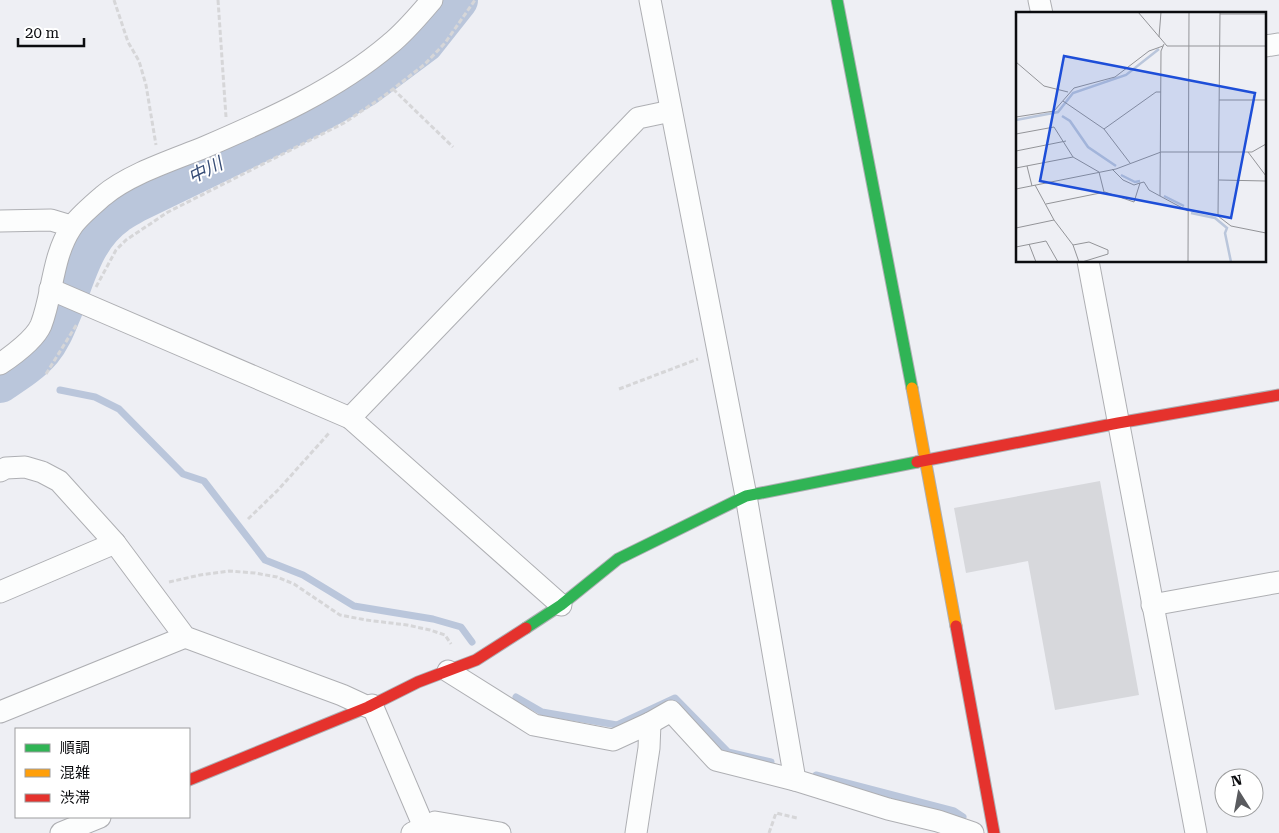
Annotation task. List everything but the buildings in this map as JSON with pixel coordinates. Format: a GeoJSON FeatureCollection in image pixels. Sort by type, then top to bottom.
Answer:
{"type":"FeatureCollection","features":[{"type":"Feature","properties":{"kind":"street"},"geometry":{"type":"LineString","coordinates":[[0,364],[26,343],[40,327],[62,246],[71,226],[104,195],[125,180],[256,125],[314,96],[355,71],[390,44],[432,0]]}},
{"type":"Feature","properties":{"kind":"street"},"geometry":{"type":"LineString","coordinates":[[650,0],[746,496],[795,780]]}},
{"type":"Feature","properties":{"kind":"street"},"geometry":{"type":"LineString","coordinates":[[837,0],[926,462],[994,833]]}},
{"type":"Feature","properties":{"kind":"street"},"geometry":{"type":"LineString","coordinates":[[1266,46],[1279,44]]}},
{"type":"Feature","properties":{"kind":"street"},"geometry":{"type":"LineString","coordinates":[[344,416],[638,118],[670,111]]}},
{"type":"Feature","properties":{"kind":"street"},"geometry":{"type":"LineString","coordinates":[[0,222],[51,220],[71,226]]}},
{"type":"Feature","properties":{"kind":"street"},"geometry":{"type":"LineString","coordinates":[[1088,262],[1196,833]]}},
{"type":"Feature","properties":{"kind":"street"},"geometry":{"type":"LineString","coordinates":[[50,289],[344,416],[560,605]]}},
{"type":"Feature","properties":{"kind":"street"},"geometry":{"type":"LineString","coordinates":[[190,780],[370,706],[418,682],[476,660],[560,605],[618,559],[746,496],[1279,395]]}},
{"type":"Feature","properties":{"kind":"street"},"geometry":{"type":"LineString","coordinates":[[0,471],[6,468],[25,467],[42,472],[59,481],[115,543],[185,637],[370,706],[418,830],[435,822],[500,833]]}},
{"type":"Feature","properties":{"kind":"street"},"geometry":{"type":"LineString","coordinates":[[0,592],[115,543]]}},
{"type":"Feature","properties":{"kind":"street"},"geometry":{"type":"LineString","coordinates":[[1152,605],[1279,582]]}},
{"type":"Feature","properties":{"kind":"street"},"geometry":{"type":"LineString","coordinates":[[0,712],[185,637]]}},
{"type":"Feature","properties":{"kind":"street"},"geometry":{"type":"LineString","coordinates":[[454,668],[534,724],[613,740],[671,711],[716,760],[795,780],[974,833]]}},
{"type":"Feature","properties":{"kind":"street"},"geometry":{"type":"LineString","coordinates":[[636,833],[649,748],[650,723]]}},
{"type":"Feature","properties":{"kind":"street"},"geometry":{"type":"LineString","coordinates":[[61,833],[98,818]]}},
{"type":"Feature","properties":{"kind":"path"},"geometry":{"type":"LineString","coordinates":[[114,0],[128,42],[139,61],[146,84],[154,136],[164,164]]}},
{"type":"Feature","properties":{"kind":"path"},"geometry":{"type":"LineString","coordinates":[[218,0],[225,114],[229,136]]}},
{"type":"Feature","properties":{"kind":"path"},"geometry":{"type":"LineString","coordinates":[[46,374],[71,335],[83,303],[116,250],[126,240],[168,212],[344,123],[425,64],[446,43],[475,0]]}},
{"type":"Feature","properties":{"kind":"path"},"geometry":{"type":"LineString","coordinates":[[393,89],[453,147]]}},
{"type":"Feature","properties":{"kind":"path"},"geometry":{"type":"LineString","coordinates":[[619,389],[718,352]]}},
{"type":"Feature","properties":{"kind":"path"},"geometry":{"type":"LineString","coordinates":[[248,519],[278,490],[344,416]]}},
{"type":"Feature","properties":{"kind":"path"},"geometry":{"type":"LineString","coordinates":[[151,591],[162,584],[200,575],[229,571],[277,577],[294,584],[340,615],[407,624],[445,636],[452,645],[454,668]]}},
{"type":"Feature","properties":{"kind":"path"},"geometry":{"type":"LineString","coordinates":[[769,833],[776,813],[798,818]]}},
{"type":"Feature","properties":{"kind":"waterway","name":"中川"},"geometry":{"type":"LineString","coordinates":[[0,383],[27,364],[46,345],[63,309],[83,257],[97,233],[106,223],[137,202],[296,125],[365,87],[424,43],[458,0]]}},
{"type":"Feature","properties":{"kind":"waterway"},"geometry":{"type":"LineString","coordinates":[[60,390],[95,397],[119,409],[183,474],[204,481],[265,560],[303,575],[354,606],[433,619],[461,627],[472,642]]}},
{"type":"Feature","properties":{"kind":"waterway"},"geometry":{"type":"LineString","coordinates":[[516,697],[542,712],[617,725],[675,698],[728,752],[771,762]]}},
{"type":"Feature","properties":{"kind":"waterway"},"geometry":{"type":"LineString","coordinates":[[816,775],[954,811],[963,817]]}},
{"type":"Feature","properties":{"kind":"traffic: fast"},"geometry":{"type":"LineString","coordinates":[[837,0],[912,388]]}},
{"type":"Feature","properties":{"kind":"traffic: fast"},"geometry":{"type":"LineString","coordinates":[[526,628],[561,605],[618,559],[746,496],[917,462]]}},
{"type":"Feature","properties":{"kind":"traffic: slow"},"geometry":{"type":"LineString","coordinates":[[912,388],[956,626]]}},
{"type":"Feature","properties":{"kind":"traffic: jam"},"geometry":{"type":"LineString","coordinates":[[917,462],[1118,423],[1279,395]]}},
{"type":"Feature","properties":{"kind":"traffic: jam"},"geometry":{"type":"LineString","coordinates":[[956,626],[994,833]]}},
{"type":"Feature","properties":{"kind":"traffic: jam"},"geometry":{"type":"LineString","coordinates":[[190,780],[368,707],[418,682],[476,660],[526,628]]}}]}
